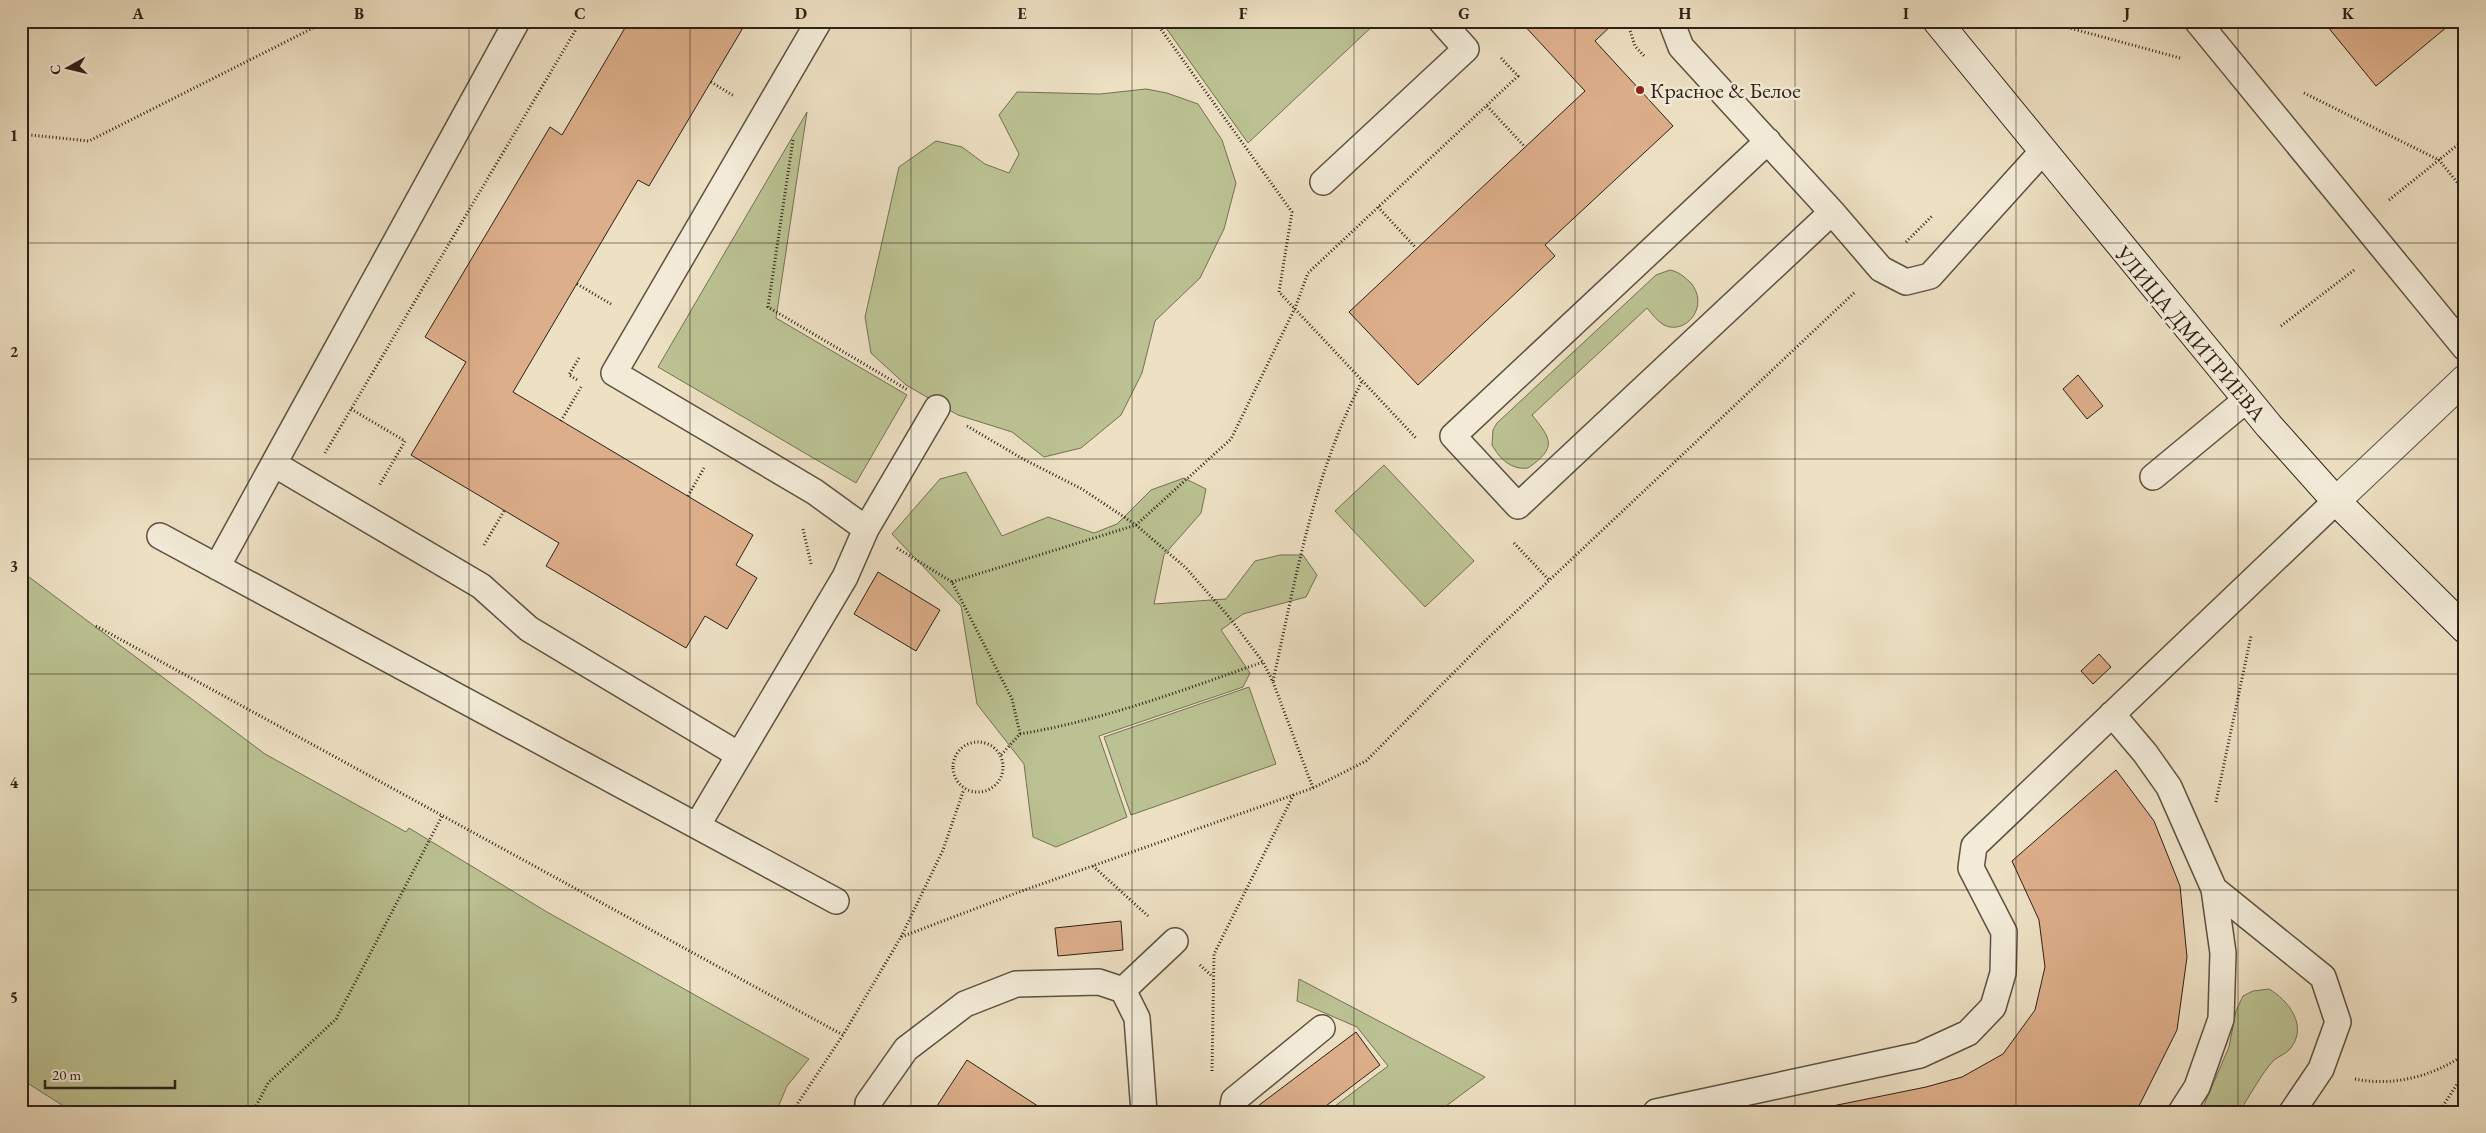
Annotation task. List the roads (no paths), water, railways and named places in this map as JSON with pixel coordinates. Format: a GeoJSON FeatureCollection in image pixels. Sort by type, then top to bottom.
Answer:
{"type":"FeatureCollection","features":[{"type":"Feature","properties":{"kind":"main road","name":"УЛИЦА ДМИТРИЕВА"},"geometry":{"type":"LineString","coordinates":[[1937,21],[2246,400],[2336,501],[2465,629]]}},
{"type":"Feature","properties":{"kind":"main road"},"geometry":{"type":"LineString","coordinates":[[2336,501],[2465,379]]}},
{"type":"Feature","properties":{"kind":"lane"},"geometry":{"type":"LineString","coordinates":[[217,567],[516,21]]}},
{"type":"Feature","properties":{"kind":"lane"},"geometry":{"type":"LineString","coordinates":[[819,21],[614,373],[816,492],[866,529]]}},
{"type":"Feature","properties":{"kind":"lane"},"geometry":{"type":"LineString","coordinates":[[1324,182],[1466,49],[1441,21]]}},
{"type":"Feature","properties":{"kind":"lane"},"geometry":{"type":"LineString","coordinates":[[1671,21],[1681,47],[1832,212],[1880,269],[1906,282],[1930,276],[2042,152]]}},
{"type":"Feature","properties":{"kind":"lane"},"geometry":{"type":"LineString","coordinates":[[2197,21],[2465,348]]}},
{"type":"Feature","properties":{"kind":"lane"},"geometry":{"type":"LineString","coordinates":[[1768,141],[1454,436],[1518,506],[1832,212]]}},
{"type":"Feature","properties":{"kind":"lane"},"geometry":{"type":"LineString","coordinates":[[2153,477],[2246,400]]}},
{"type":"Feature","properties":{"kind":"lane"},"geometry":{"type":"LineString","coordinates":[[697,826],[845,577],[866,529],[937,408]]}},
{"type":"Feature","properties":{"kind":"lane"},"geometry":{"type":"LineString","coordinates":[[274,464],[481,586],[529,628],[739,755]]}},
{"type":"Feature","properties":{"kind":"lane"},"geometry":{"type":"LineString","coordinates":[[1656,1112],[1920,1055],[1968,1033],[1993,1007],[2003,973],[2004,932],[1971,868],[1974,846],[2336,501]]}},
{"type":"Feature","properties":{"kind":"lane"},"geometry":{"type":"LineString","coordinates":[[160,536],[836,901]]}},
{"type":"Feature","properties":{"kind":"lane"},"geometry":{"type":"LineString","coordinates":[[2112,714],[2145,753],[2168,787],[2214,889],[2222,953],[2221,1019],[2197,1087],[2181,1112]]}},
{"type":"Feature","properties":{"kind":"lane"},"geometry":{"type":"LineString","coordinates":[[2214,889],[2322,977],[2338,1022],[2321,1069],[2292,1112]]}},
{"type":"Feature","properties":{"kind":"lane"},"geometry":{"type":"LineString","coordinates":[[1123,990],[1175,941]]}},
{"type":"Feature","properties":{"kind":"lane"},"geometry":{"type":"LineString","coordinates":[[868,1112],[868,1103],[906,1049],[965,1004],[1016,984],[1099,982],[1123,990],[1136,1018],[1144,1112]]}},
{"type":"Feature","properties":{"kind":"lane"},"geometry":{"type":"LineString","coordinates":[[1232,1112],[1234,1100],[1322,1028]]}},
{"type":"Feature","properties":{"kind":"place","name":"Красное & Белое"},"geometry":{"type":"Point","coordinates":[1640,90]}}]}
